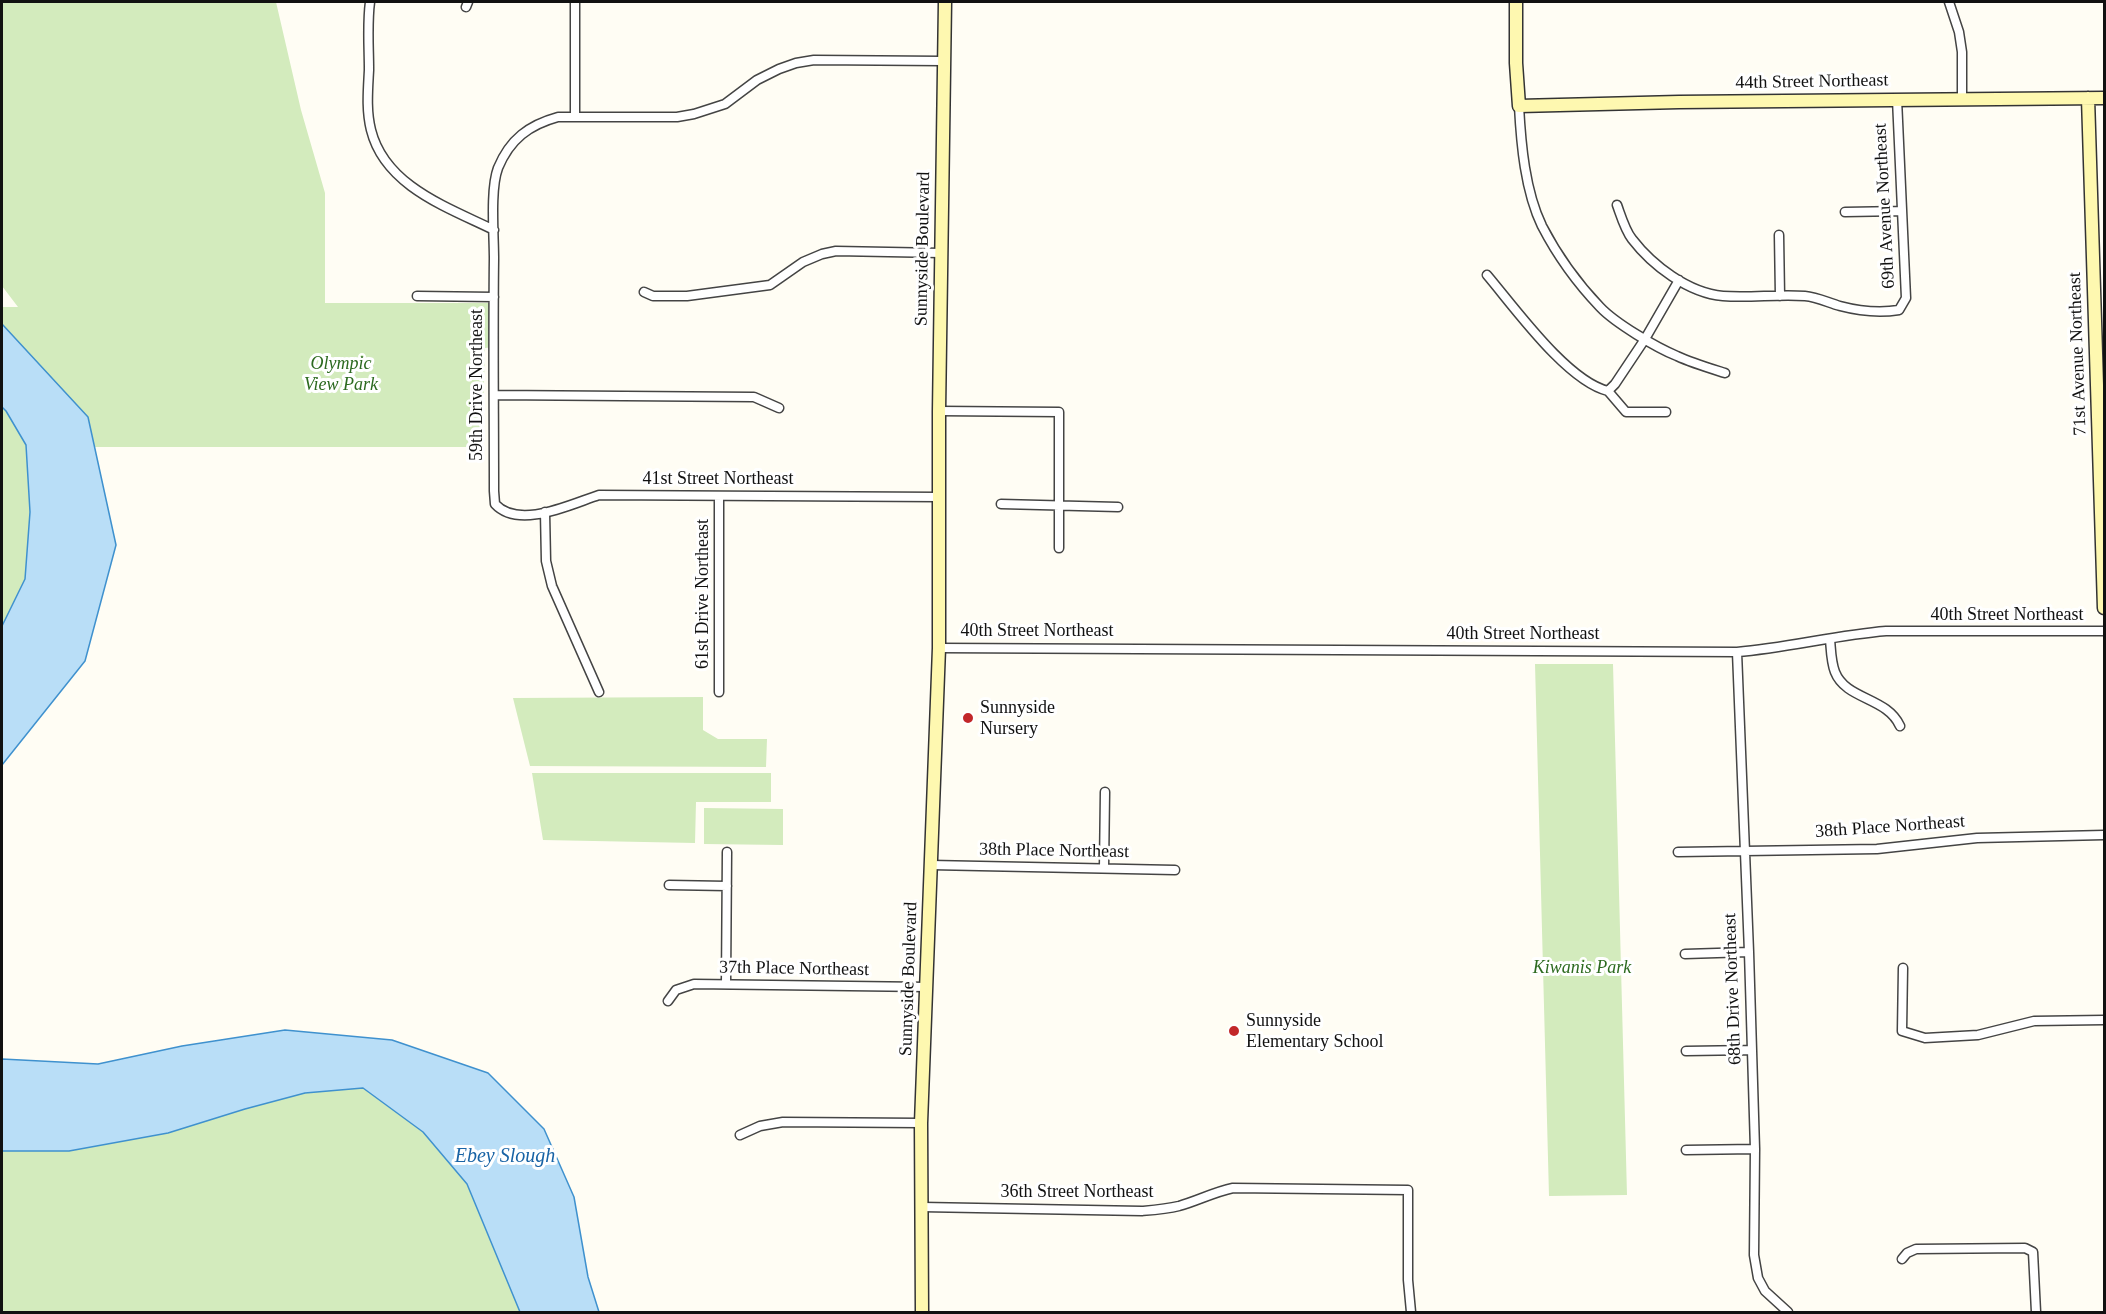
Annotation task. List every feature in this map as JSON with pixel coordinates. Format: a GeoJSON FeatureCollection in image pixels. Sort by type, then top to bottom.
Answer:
{"type":"FeatureCollection","features":[{"type":"Feature","properties":{"kind":"street"},"geometry":{"type":"LineString","coordinates":[[370,2],[369,116],[376,144],[398,177],[411,187],[494,230]]}},
{"type":"Feature","properties":{"kind":"street"},"geometry":{"type":"LineString","coordinates":[[575,2],[575,117]]}},
{"type":"Feature","properties":{"kind":"street","name":"Sunnyside Boulevard"},"geometry":{"type":"LineString","coordinates":[[923,1312],[921,1123],[939,648],[939,411],[945,2]]}},
{"type":"Feature","properties":{"kind":"street"},"geometry":{"type":"LineString","coordinates":[[1516,2],[1516,63],[1521,139],[1527,177],[1542,225],[1568,269],[1602,309],[1645,339],[1677,356],[1725,373]]}},
{"type":"Feature","properties":{"kind":"street"},"geometry":{"type":"LineString","coordinates":[[1950,2],[1962,52],[1962,98]]}},
{"type":"Feature","properties":{"kind":"street"},"geometry":{"type":"LineString","coordinates":[[494,297],[497,170],[511,145],[521,133],[542,121],[558,117],[677,117],[694,114],[725,104],[757,80],[779,69],[814,60],[943,61]]}},
{"type":"Feature","properties":{"kind":"street","name":"44th Street Northeast"},"geometry":{"type":"LineString","coordinates":[[1520,106],[1962,98],[2104,98]]}},
{"type":"Feature","properties":{"kind":"street","name":"71st Avenue Northeast"},"geometry":{"type":"LineString","coordinates":[[2088,98],[2100,330],[2104,608]]}},
{"type":"Feature","properties":{"kind":"street","name":"69th Avenue Northeast"},"geometry":{"type":"LineString","coordinates":[[1780,296],[1808,296],[1843,306],[1885,313],[1899,310],[1906,298],[1897,99]]}},
{"type":"Feature","properties":{"kind":"street"},"geometry":{"type":"LineString","coordinates":[[1617,205],[1630,237],[1653,261],[1679,280],[1702,292],[1720,296],[1760,298],[1780,296],[1779,234]]}},
{"type":"Feature","properties":{"kind":"street"},"geometry":{"type":"LineString","coordinates":[[1845,212],[1902,211]]}},
{"type":"Feature","properties":{"kind":"street"},"geometry":{"type":"LineString","coordinates":[[644,292],[653,296],[687,296],[770,285],[803,262],[836,251],[941,253]]}},
{"type":"Feature","properties":{"kind":"street"},"geometry":{"type":"LineString","coordinates":[[1487,275],[1563,363],[1589,384],[1608,391],[1626,412],[1666,412]]}},
{"type":"Feature","properties":{"kind":"street"},"geometry":{"type":"LineString","coordinates":[[1608,391],[1616,384],[1645,339],[1679,280]]}},
{"type":"Feature","properties":{"kind":"street","name":"59th Drive Northeast"},"geometry":{"type":"LineString","coordinates":[[417,296],[494,297],[495,504],[501,511]]}},
{"type":"Feature","properties":{"kind":"street"},"geometry":{"type":"LineString","coordinates":[[494,395],[754,397],[779,408]]}},
{"type":"Feature","properties":{"kind":"street"},"geometry":{"type":"LineString","coordinates":[[939,411],[1059,412],[1059,548]]}},
{"type":"Feature","properties":{"kind":"street","name":"41st Street Northeast"},"geometry":{"type":"LineString","coordinates":[[501,511],[510,514],[559,510],[599,495],[939,497]]}},
{"type":"Feature","properties":{"kind":"street","name":"61st Drive Northeast"},"geometry":{"type":"LineString","coordinates":[[719,496],[719,692]]}},
{"type":"Feature","properties":{"kind":"street"},"geometry":{"type":"LineString","coordinates":[[1001,504],[1118,507]]}},
{"type":"Feature","properties":{"kind":"street"},"geometry":{"type":"LineString","coordinates":[[545,512],[546,561],[552,586],[599,692]]}},
{"type":"Feature","properties":{"kind":"street","name":"40th Street Northeast"},"geometry":{"type":"LineString","coordinates":[[939,648],[1737,652],[1767,650],[1857,633],[1886,631],[2104,632]]}},
{"type":"Feature","properties":{"kind":"street"},"geometry":{"type":"LineString","coordinates":[[1830,639],[1833,663],[1839,679],[1848,688],[1890,710],[1900,726]]}},
{"type":"Feature","properties":{"kind":"street","name":"68th Drive Northeast"},"geometry":{"type":"LineString","coordinates":[[1737,652],[1755,1149],[1754,1255],[1758,1278],[1765,1291],[1788,1312]]}},
{"type":"Feature","properties":{"kind":"street"},"geometry":{"type":"LineString","coordinates":[[1104,868],[1105,792]]}},
{"type":"Feature","properties":{"kind":"street","name":"38th Place Northeast"},"geometry":{"type":"LineString","coordinates":[[1678,852],[1877,849],[1977,838],[2104,835]]}},
{"type":"Feature","properties":{"kind":"street"},"geometry":{"type":"LineString","coordinates":[[726,984],[727,852]]}},
{"type":"Feature","properties":{"kind":"street","name":"38th Place Northeast"},"geometry":{"type":"LineString","coordinates":[[932,865],[1175,870]]}},
{"type":"Feature","properties":{"kind":"street"},"geometry":{"type":"LineString","coordinates":[[669,885],[727,886]]}},
{"type":"Feature","properties":{"kind":"street"},"geometry":{"type":"LineString","coordinates":[[1685,954],[1749,952]]}},
{"type":"Feature","properties":{"kind":"street"},"geometry":{"type":"LineString","coordinates":[[1903,968],[1902,1031],[1925,1038],[1978,1035],[2034,1021],[2104,1020]]}},
{"type":"Feature","properties":{"kind":"street","name":"37th Place Northeast"},"geometry":{"type":"LineString","coordinates":[[668,1001],[676,990],[694,984],[927,987]]}},
{"type":"Feature","properties":{"kind":"street"},"geometry":{"type":"LineString","coordinates":[[1686,1051],[1752,1050]]}},
{"type":"Feature","properties":{"kind":"street"},"geometry":{"type":"LineString","coordinates":[[740,1135],[759,1126],[783,1122],[921,1123]]}},
{"type":"Feature","properties":{"kind":"street"},"geometry":{"type":"LineString","coordinates":[[1686,1150],[1755,1149]]}},
{"type":"Feature","properties":{"kind":"street","name":"36th Street Northeast"},"geometry":{"type":"LineString","coordinates":[[922,1207],[1142,1211],[1181,1205],[1217,1191],[1233,1188],[1408,1190],[1408,1280],[1412,1312]]}},
{"type":"Feature","properties":{"kind":"street"},"geometry":{"type":"LineString","coordinates":[[1902,1259],[1907,1253],[1916,1249],[2025,1248],[2032,1252],[2034,1261],[2036,1312]]}},
{"type":"Feature","properties":{"kind":"green space","name":"Olympic View Park"},"geometry":{"type":"Polygon","coordinates":[[[2,2],[276,2],[301,110],[325,193],[325,303],[496,303],[496,347],[485,348],[482,447],[90,447],[2,326],[2,307],[18,307],[2,286],[2,2]]]}},
{"type":"Feature","properties":{"kind":"green space"},"geometry":{"type":"Polygon","coordinates":[[[2,407],[26,445],[30,512],[25,579],[2,626],[2,407]]]}},
{"type":"Feature","properties":{"kind":"green space","name":"Kiwanis Park"},"geometry":{"type":"Polygon","coordinates":[[[1535,664],[1613,664],[1627,1195],[1549,1196],[1535,664]]]}},
{"type":"Feature","properties":{"kind":"green space"},"geometry":{"type":"Polygon","coordinates":[[[703,697],[703,730],[718,739],[767,739],[766,767],[530,766],[513,698],[703,697]]]}},
{"type":"Feature","properties":{"kind":"green space"},"geometry":{"type":"Polygon","coordinates":[[[532,773],[771,773],[771,802],[696,802],[695,843],[543,840],[532,773]]]}},
{"type":"Feature","properties":{"kind":"green space"},"geometry":{"type":"Polygon","coordinates":[[[704,808],[783,809],[783,845],[704,844],[704,808]]]}},
{"type":"Feature","properties":{"kind":"green space"},"geometry":{"type":"Polygon","coordinates":[[[363,1088],[423,1132],[467,1184],[520,1312],[2,1312],[2,1151],[69,1151],[168,1133],[305,1093],[363,1088]]]}},
{"type":"Feature","properties":{"kind":"water"},"geometry":{"type":"Polygon","coordinates":[[[2,324],[88,417],[116,545],[85,661],[2,765],[2,626],[25,579],[30,512],[26,445],[2,407],[2,324]]]}},
{"type":"Feature","properties":{"kind":"water","name":"Ebey Slough"},"geometry":{"type":"Polygon","coordinates":[[[285,1030],[392,1040],[488,1073],[544,1129],[574,1197],[588,1277],[599,1312],[520,1312],[467,1184],[423,1132],[363,1088],[305,1093],[168,1133],[69,1151],[2,1151],[2,1059],[98,1064],[182,1046],[285,1030]]]}},
{"type":"Feature","properties":{"kind":"place","name":"Sunnyside Nursery"},"geometry":{"type":"Point","coordinates":[968,718]}},
{"type":"Feature","properties":{"kind":"place","name":"Sunnyside Elementary School"},"geometry":{"type":"Point","coordinates":[1234,1031]}}]}
